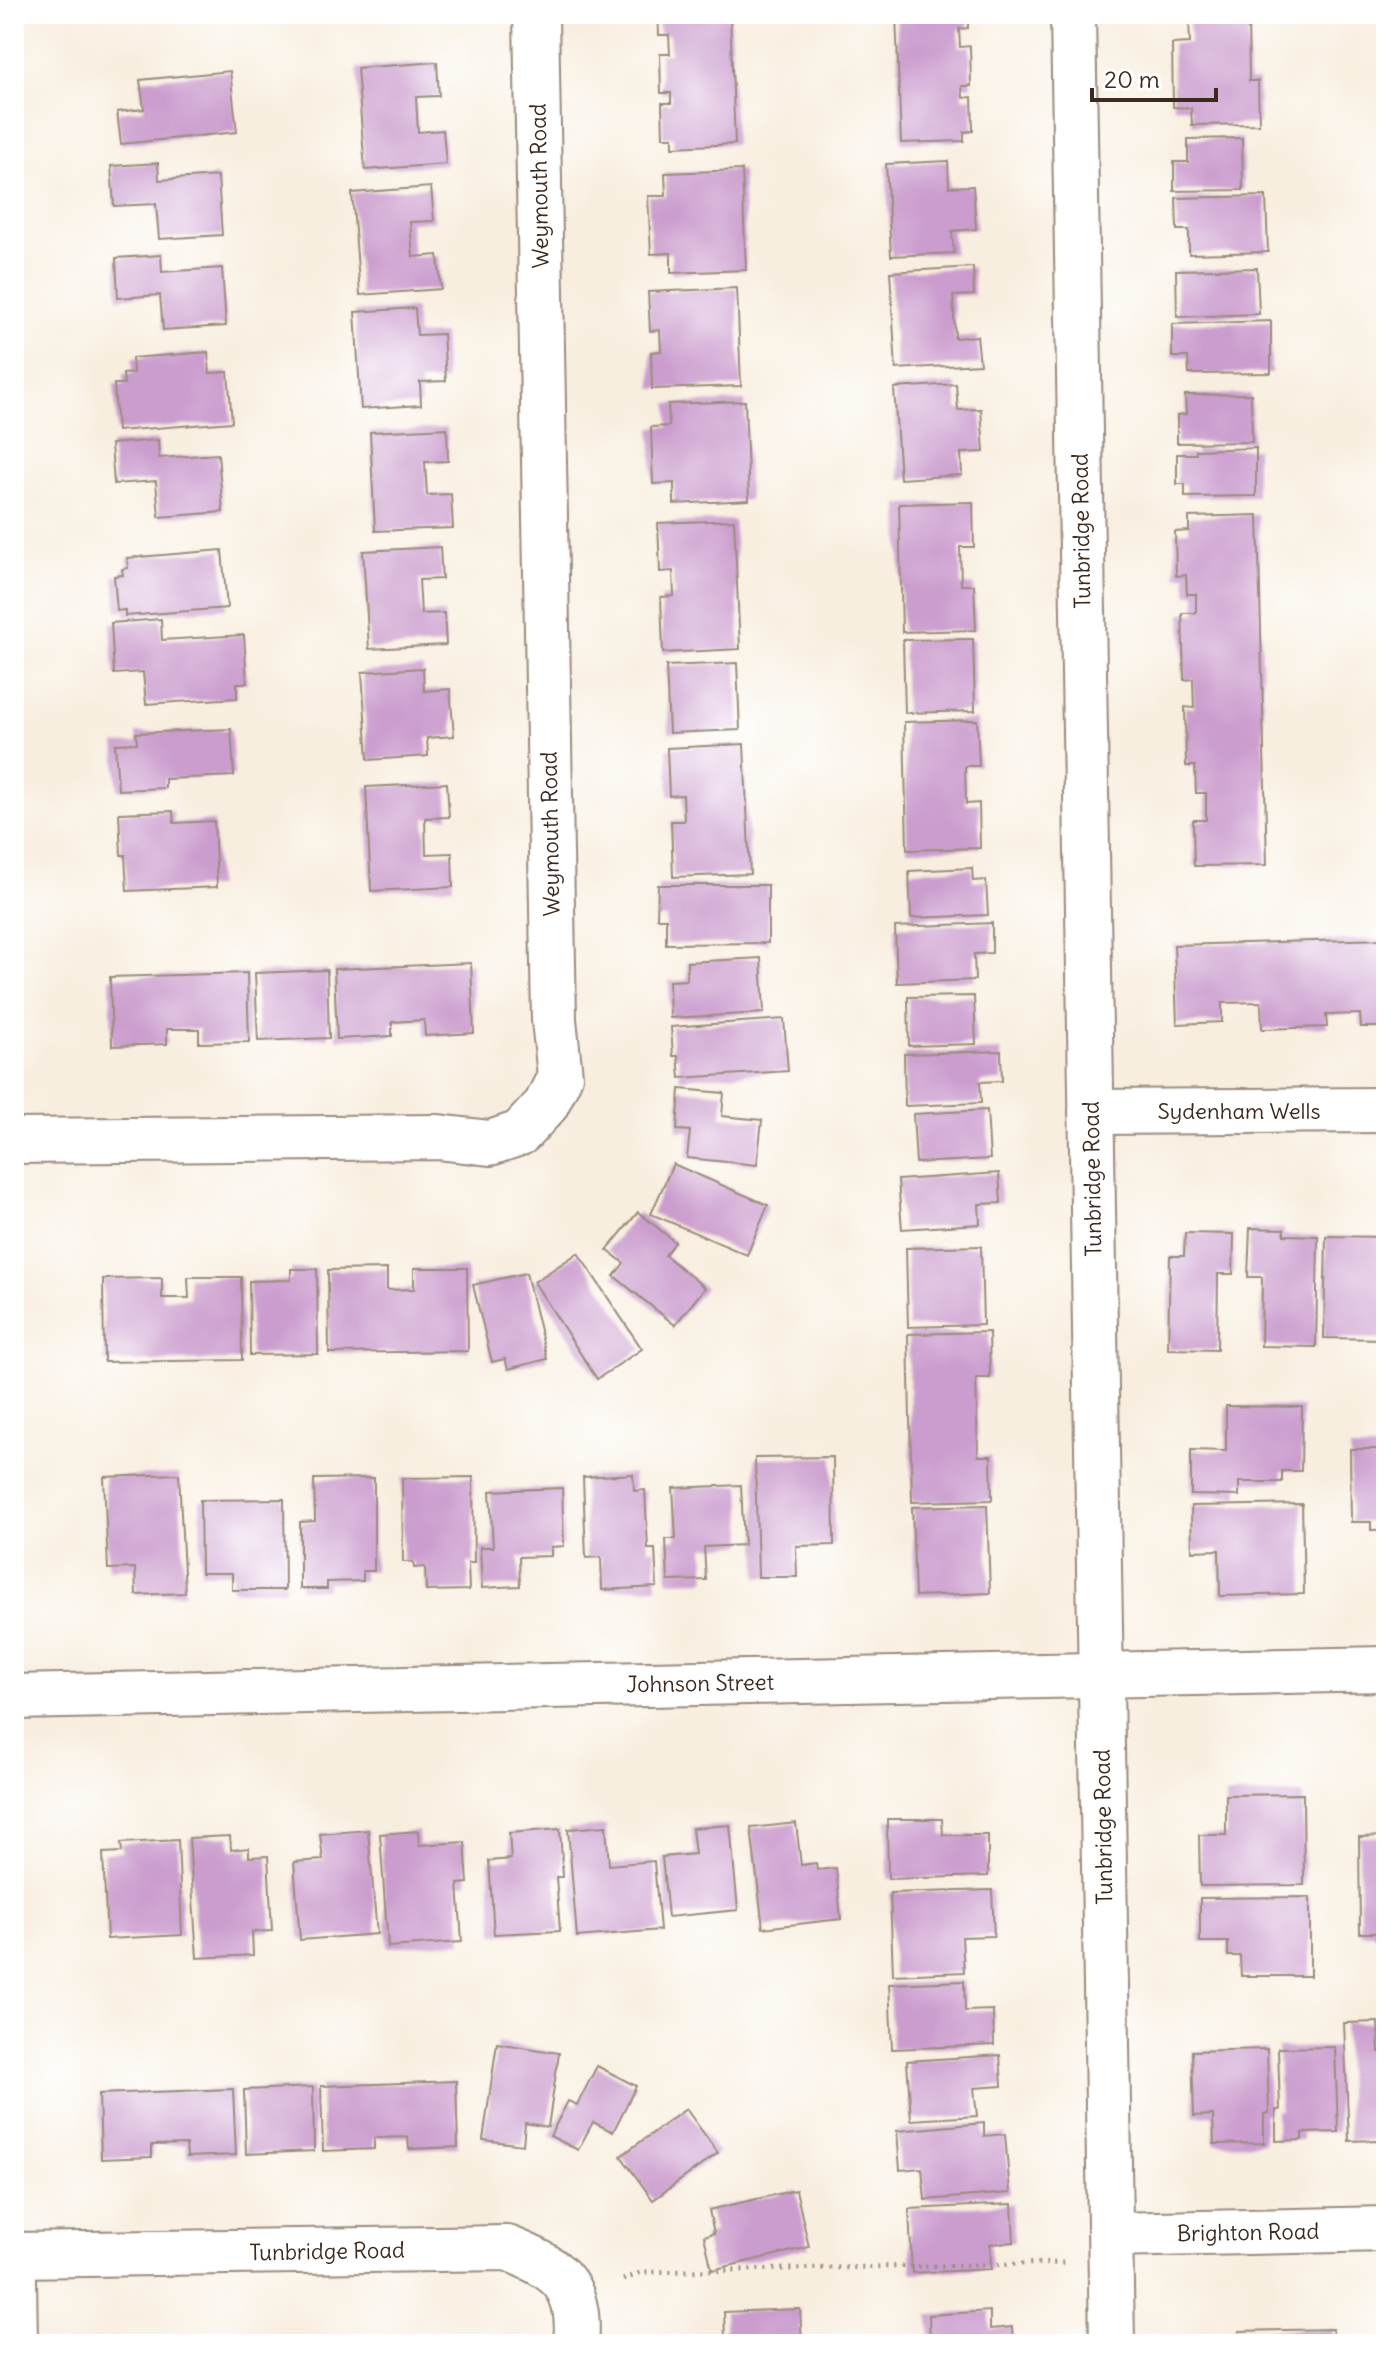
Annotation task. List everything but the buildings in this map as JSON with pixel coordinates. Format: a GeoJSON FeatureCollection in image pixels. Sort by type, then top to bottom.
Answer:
{"type":"FeatureCollection","features":[{"type":"Feature","properties":{"kind":"street","name":"Weymouth Road"},"geometry":{"type":"LineString","coordinates":[[14,1141],[438,1137],[490,1143],[520,1133],[546,1105],[560,1076],[554,1020],[536,14]]}},
{"type":"Feature","properties":{"kind":"street","name":"Tunbridge Road"},"geometry":{"type":"LineString","coordinates":[[1073,14],[1112,2344]]}},
{"type":"Feature","properties":{"kind":"street","name":"Sydenham Wells"},"geometry":{"type":"LineString","coordinates":[[1091,1112],[1386,1110]]}},
{"type":"Feature","properties":{"kind":"street","name":"Johnson Street"},"geometry":{"type":"LineString","coordinates":[[14,1697],[1386,1669]]}},
{"type":"Feature","properties":{"kind":"street","name":"Brighton Road"},"geometry":{"type":"LineString","coordinates":[[1111,2235],[1386,2229]]}},
{"type":"Feature","properties":{"kind":"street","name":"Tunbridge Road"},"geometry":{"type":"LineString","coordinates":[[14,2255],[507,2248],[537,2260],[558,2275],[571,2291],[579,2318],[576,2344]]}},
{"type":"Feature","properties":{"kind":"street"},"geometry":{"type":"LineString","coordinates":[[14,2278],[15,2344]]}},
{"type":"Feature","properties":{"kind":"path"},"geometry":{"type":"LineString","coordinates":[[623,2280],[642,2272],[1076,2263]]}}]}
